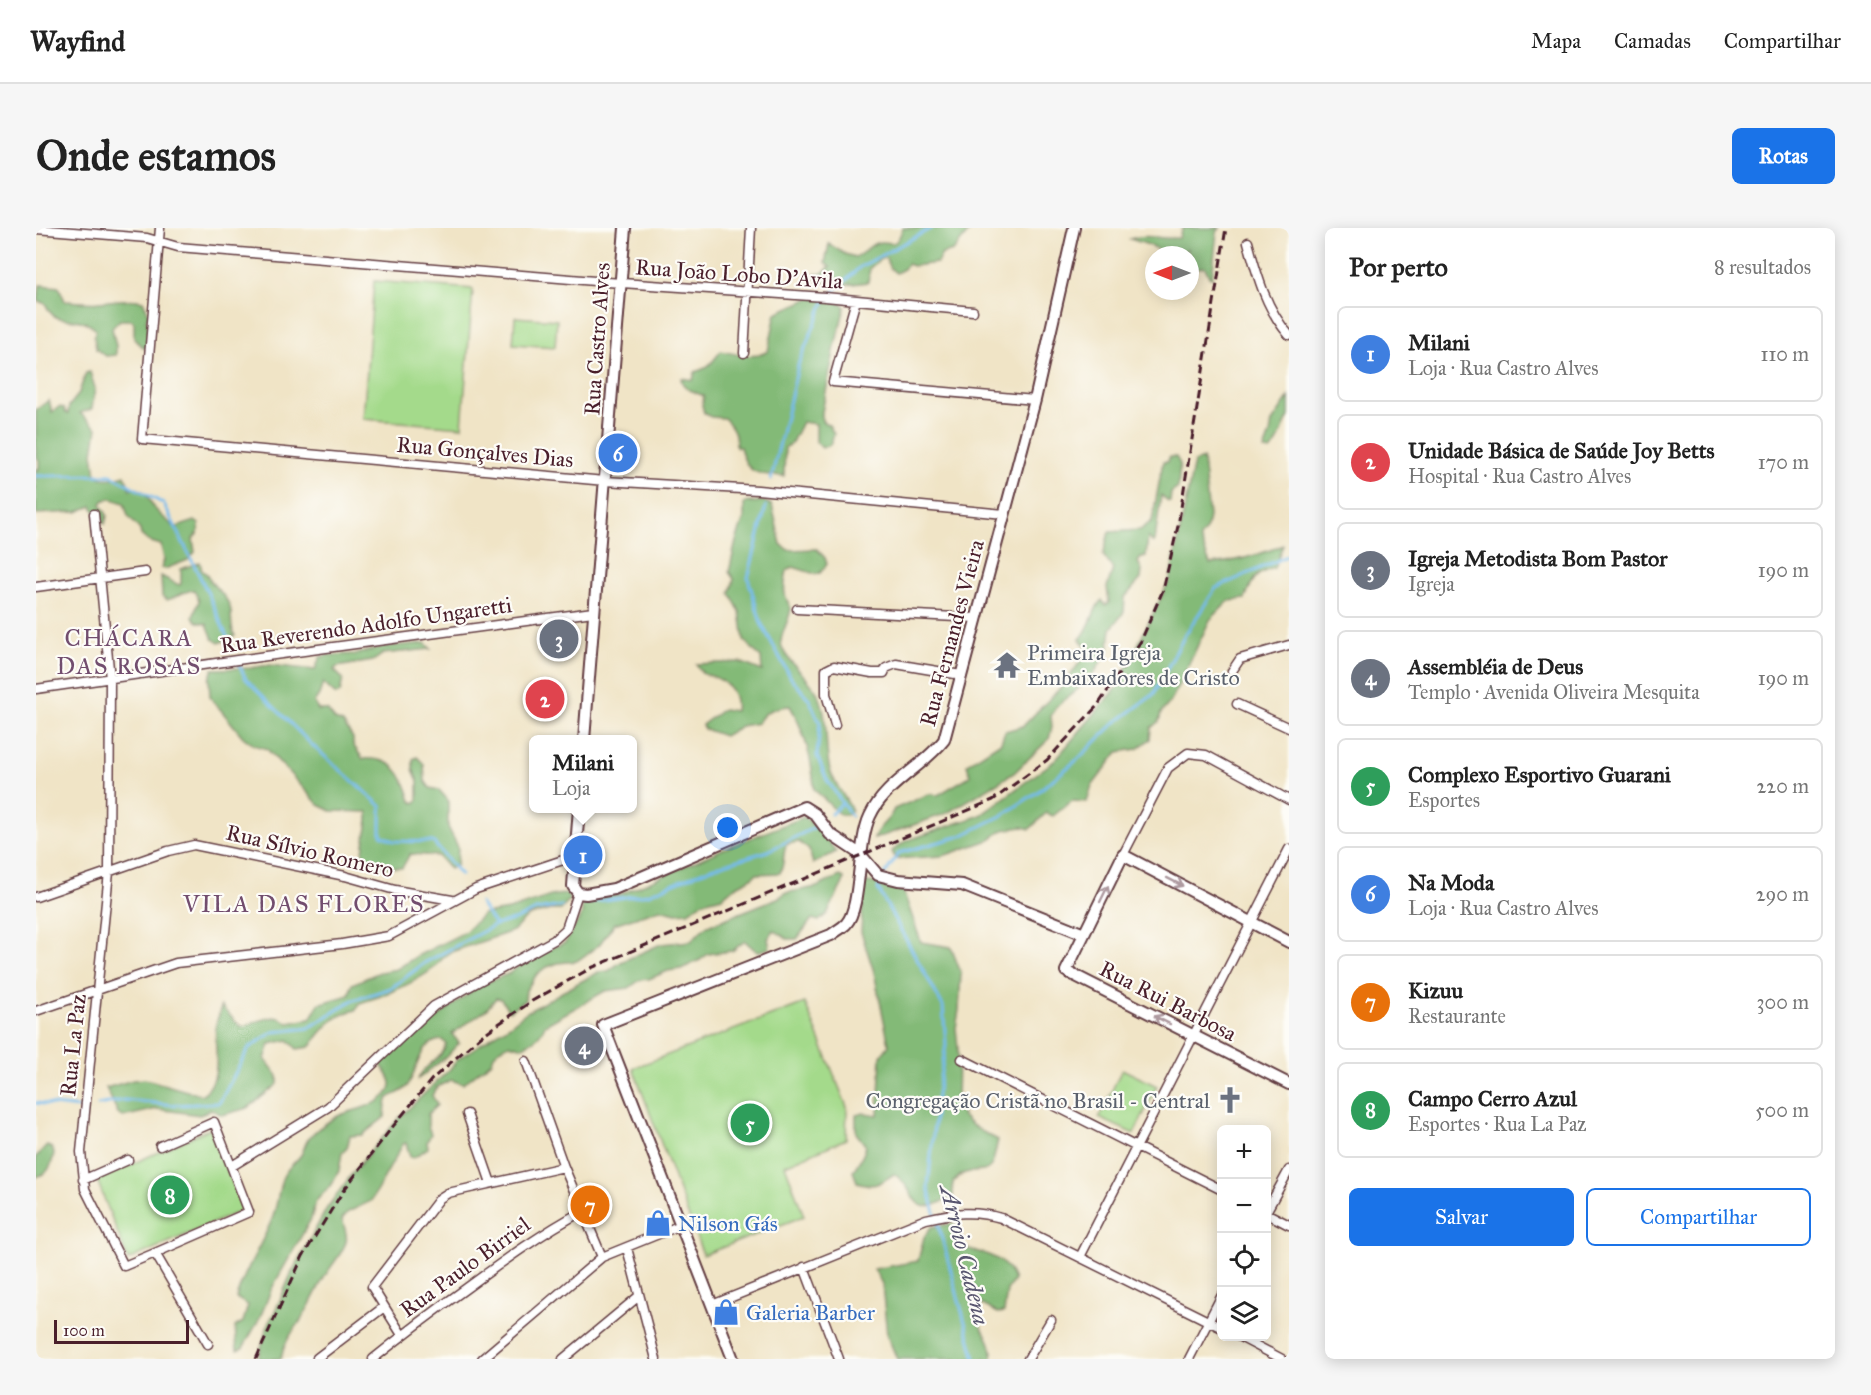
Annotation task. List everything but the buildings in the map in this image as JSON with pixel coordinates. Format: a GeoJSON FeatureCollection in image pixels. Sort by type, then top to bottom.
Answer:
{"type":"FeatureCollection","features":[{"type":"Feature","properties":{"kind":"street"},"geometry":{"type":"LineString","coordinates":[[159,241],[160,228]]}},
{"type":"Feature","properties":{"kind":"street","name":"Rua Castro Alves"},"geometry":{"type":"LineString","coordinates":[[584,735],[625,228]]}},
{"type":"Feature","properties":{"kind":"street"},"geometry":{"type":"LineString","coordinates":[[744,353],[751,228]]}},
{"type":"Feature","properties":{"kind":"street","name":"Rua Fernandes Vieira"},"geometry":{"type":"LineString","coordinates":[[681,1225],[603,1025],[831,934],[847,922],[858,889],[860,854],[869,816],[877,802],[888,790],[930,756],[944,740],[1035,400],[1074,228]]}},
{"type":"Feature","properties":{"kind":"street","name":"Rua João Lobo D'Avila"},"geometry":{"type":"LineString","coordinates":[[36,229],[132,237],[189,248],[621,284],[840,298],[973,311]]}},
{"type":"Feature","properties":{"kind":"street","name":"Rua Gonçalves Dias"},"geometry":{"type":"LineString","coordinates":[[159,241],[141,439],[605,481],[758,490],[1004,513]]}},
{"type":"Feature","properties":{"kind":"street"},"geometry":{"type":"LineString","coordinates":[[1248,242],[1262,291],[1289,335]]}},
{"type":"Feature","properties":{"kind":"street"},"geometry":{"type":"LineString","coordinates":[[856,300],[833,382],[1035,400]]}},
{"type":"Feature","properties":{"kind":"street","name":"Rua La Paz"},"geometry":{"type":"LineString","coordinates":[[94,514],[110,679],[109,872],[81,1152],[83,1180],[85,1189],[124,1266],[155,1253]]}},
{"type":"Feature","properties":{"kind":"street"},"geometry":{"type":"LineString","coordinates":[[36,586],[145,572]]}},
{"type":"Feature","properties":{"kind":"street"},"geometry":{"type":"LineString","coordinates":[[796,609],[976,618]]}},
{"type":"Feature","properties":{"kind":"street","name":"Rua Reverendo Adolfo Ungaretti"},"geometry":{"type":"LineString","coordinates":[[36,689],[593,612]]}},
{"type":"Feature","properties":{"kind":"street"},"geometry":{"type":"LineString","coordinates":[[1232,671],[1240,659],[1289,645]]}},
{"type":"Feature","properties":{"kind":"street"},"geometry":{"type":"LineString","coordinates":[[835,725],[826,694],[826,670],[834,666],[872,674],[884,673],[886,668],[896,664],[961,675]]}},
{"type":"Feature","properties":{"kind":"street"},"geometry":{"type":"LineString","coordinates":[[1237,704],[1289,728]]}},
{"type":"Feature","properties":{"kind":"street"},"geometry":{"type":"LineString","coordinates":[[579,813],[573,886],[578,893],[586,894],[614,889],[804,807],[815,814],[830,834],[860,854],[878,875],[898,880],[962,885],[1084,934],[1168,768],[1188,753],[1206,755],[1289,800]]}},
{"type":"Feature","properties":{"kind":"street","name":"Rua Sílvio Romero"},"geometry":{"type":"LineString","coordinates":[[36,897],[194,845],[452,901]]}},
{"type":"Feature","properties":{"kind":"street"},"geometry":{"type":"LineString","coordinates":[[1080,1257],[1289,849]]}},
{"type":"Feature","properties":{"kind":"street"},"geometry":{"type":"LineString","coordinates":[[1123,855],[1289,942]]}},
{"type":"Feature","properties":{"kind":"street"},"geometry":{"type":"LineString","coordinates":[[36,1011],[176,963],[342,944],[389,936],[476,889],[575,856]]}},
{"type":"Feature","properties":{"kind":"street"},"geometry":{"type":"LineString","coordinates":[[232,1166],[328,1107],[434,1006],[554,940],[566,929],[578,893]]}},
{"type":"Feature","properties":{"kind":"street","name":"Rua Rui Barbosa"},"geometry":{"type":"LineString","coordinates":[[1084,934],[1066,971],[1289,1084]]}},
{"type":"Feature","properties":{"kind":"street"},"geometry":{"type":"LineString","coordinates":[[962,1059],[1217,1188]]}},
{"type":"Feature","properties":{"kind":"street"},"geometry":{"type":"LineString","coordinates":[[526,1061],[564,1167],[602,1257]]}},
{"type":"Feature","properties":{"kind":"street"},"geometry":{"type":"LineString","coordinates":[[467,1114],[491,1183]]}},
{"type":"Feature","properties":{"kind":"street"},"geometry":{"type":"LineString","coordinates":[[160,1146],[214,1122],[249,1212],[155,1253],[208,1344]]}},
{"type":"Feature","properties":{"kind":"street"},"geometry":{"type":"LineString","coordinates":[[83,1180],[128,1160]]}},
{"type":"Feature","properties":{"kind":"street"},"geometry":{"type":"LineString","coordinates":[[402,1335],[372,1287],[440,1198],[448,1193],[564,1167]]}},
{"type":"Feature","properties":{"kind":"street"},"geometry":{"type":"LineString","coordinates":[[1271,1204],[1289,1170]]}},
{"type":"Feature","properties":{"kind":"street","name":"Rua Paulo Birriel"},"geometry":{"type":"LineString","coordinates":[[373,1359],[402,1335],[508,1258],[582,1210]]}},
{"type":"Feature","properties":{"kind":"street"},"geometry":{"type":"LineString","coordinates":[[712,1305],[926,1219],[947,1214],[985,1213],[1001,1218],[1217,1326]]}},
{"type":"Feature","properties":{"kind":"street"},"geometry":{"type":"LineString","coordinates":[[1271,1216],[1289,1225]]}},
{"type":"Feature","properties":{"kind":"street"},"geometry":{"type":"LineString","coordinates":[[482,1359],[602,1257],[681,1225],[733,1359]]}},
{"type":"Feature","properties":{"kind":"street"},"geometry":{"type":"LineString","coordinates":[[627,1248],[656,1359]]}},
{"type":"Feature","properties":{"kind":"street"},"geometry":{"type":"LineString","coordinates":[[804,1268],[839,1359]]}},
{"type":"Feature","properties":{"kind":"street"},"geometry":{"type":"LineString","coordinates":[[563,1359],[639,1296]]}},
{"type":"Feature","properties":{"kind":"street"},"geometry":{"type":"LineString","coordinates":[[1189,1359],[1217,1303]]}},
{"type":"Feature","properties":{"kind":"street"},"geometry":{"type":"LineString","coordinates":[[318,1358],[384,1306]]}},
{"type":"Feature","properties":{"kind":"street"},"geometry":{"type":"LineString","coordinates":[[1029,1359],[1051,1320]]}},
{"type":"Feature","properties":{"kind":"street"},"geometry":{"type":"LineString","coordinates":[[1248,1341],[1282,1359]]}},
{"type":"Feature","properties":{"kind":"green space"},"geometry":{"type":"Polygon","coordinates":[[[903,228],[972,228],[953,251],[942,254],[937,263],[913,266],[907,264],[904,269],[896,273],[889,267],[886,258],[882,258],[870,268],[868,282],[837,286],[831,280],[821,283],[814,278],[815,274],[821,274],[830,267],[825,263],[829,244],[855,257],[876,243],[894,242],[900,236],[903,228]]]}},
{"type":"Feature","properties":{"kind":"green space"},"geometry":{"type":"Polygon","coordinates":[[[1183,228],[1220,228],[1217,232],[1212,277],[1209,277],[1205,267],[1199,268],[1199,246],[1152,246],[1130,239],[1136,237],[1179,238],[1183,228]]]}},
{"type":"Feature","properties":{"kind":"green space"},"geometry":{"type":"Polygon","coordinates":[[[374,281],[473,289],[462,427],[363,419],[374,281]]]}},
{"type":"Feature","properties":{"kind":"green space"},"geometry":{"type":"Polygon","coordinates":[[[40,285],[59,287],[65,301],[91,303],[128,299],[143,301],[149,314],[146,320],[148,322],[147,347],[145,349],[134,339],[132,320],[120,320],[112,328],[116,355],[106,356],[96,349],[94,336],[96,330],[89,324],[55,316],[46,304],[38,301],[40,285]]]}},
{"type":"Feature","properties":{"kind":"green space"},"geometry":{"type":"Polygon","coordinates":[[[810,298],[841,303],[845,307],[822,412],[822,421],[829,425],[834,434],[830,445],[822,448],[816,442],[816,424],[802,422],[792,442],[785,448],[784,476],[760,474],[750,468],[740,447],[736,447],[735,434],[730,425],[724,418],[711,417],[704,413],[702,405],[704,396],[686,388],[681,378],[693,380],[695,372],[708,367],[721,351],[751,356],[768,351],[776,313],[810,298]]]}},
{"type":"Feature","properties":{"kind":"green space"},"geometry":{"type":"Polygon","coordinates":[[[515,317],[557,320],[555,347],[513,344],[515,317]]]}},
{"type":"Feature","properties":{"kind":"green space"},"geometry":{"type":"Polygon","coordinates":[[[90,372],[95,388],[92,409],[80,413],[97,428],[93,453],[96,475],[114,478],[125,475],[130,490],[134,488],[142,491],[155,509],[173,526],[177,527],[195,521],[199,524],[198,533],[193,539],[195,552],[188,560],[165,569],[162,568],[164,559],[161,545],[148,541],[141,535],[140,530],[128,516],[124,503],[112,499],[104,500],[101,504],[107,515],[105,524],[98,518],[92,506],[77,512],[36,514],[36,469],[39,469],[39,460],[36,456],[36,410],[49,400],[52,412],[59,407],[64,408],[68,414],[69,406],[78,395],[86,373],[90,372]]]}},
{"type":"Feature","properties":{"kind":"green space"},"geometry":{"type":"Polygon","coordinates":[[[1289,397],[1289,416],[1276,445],[1270,451],[1264,450],[1272,422],[1289,397]]]}},
{"type":"Feature","properties":{"kind":"green space"},"geometry":{"type":"Polygon","coordinates":[[[1170,457],[1176,457],[1180,464],[1178,488],[1171,493],[1170,502],[1161,495],[1155,541],[1153,543],[1148,537],[1146,557],[1141,558],[1138,562],[1142,570],[1141,579],[1125,597],[1124,612],[1111,629],[1108,652],[1090,679],[1056,707],[1051,716],[1052,727],[1049,739],[1014,773],[947,813],[874,839],[894,809],[929,794],[938,795],[970,776],[967,764],[1001,742],[1005,731],[1023,726],[1064,684],[1088,651],[1080,639],[1096,607],[1102,600],[1105,605],[1109,603],[1107,587],[1113,569],[1103,555],[1109,532],[1140,530],[1152,521],[1163,462],[1167,462],[1170,457]]]}},
{"type":"Feature","properties":{"kind":"green space"},"geometry":{"type":"Polygon","coordinates":[[[1203,459],[1209,516],[1207,528],[1200,538],[1210,564],[1247,558],[1283,545],[1274,568],[1261,573],[1252,582],[1245,599],[1229,601],[1210,620],[1171,701],[1161,713],[1159,721],[1151,728],[1150,739],[1137,749],[1118,752],[1092,786],[1087,802],[1072,801],[1053,816],[1046,813],[1030,829],[1022,827],[1003,830],[989,840],[943,856],[895,859],[892,851],[906,841],[981,815],[1054,761],[1116,689],[1170,579],[1194,462],[1203,459]]]}},
{"type":"Feature","properties":{"kind":"green space"},"geometry":{"type":"Polygon","coordinates":[[[763,501],[772,505],[781,544],[788,550],[817,549],[827,564],[820,573],[815,574],[793,567],[787,570],[785,590],[791,608],[781,643],[792,663],[819,696],[824,714],[830,770],[852,811],[846,815],[840,815],[814,789],[807,746],[790,706],[771,710],[758,723],[741,726],[724,736],[704,729],[702,725],[723,709],[735,711],[735,704],[728,686],[717,678],[703,674],[696,664],[740,662],[762,671],[761,658],[744,640],[740,612],[730,593],[734,579],[729,572],[744,518],[744,503],[763,501]]]}},
{"type":"Feature","properties":{"kind":"green space"},"geometry":{"type":"Polygon","coordinates":[[[200,562],[202,571],[207,574],[230,607],[235,636],[219,643],[213,639],[207,624],[198,622],[193,617],[199,601],[194,590],[167,600],[162,596],[161,576],[179,585],[181,584],[181,569],[200,562]]]}},
{"type":"Feature","properties":{"kind":"green space"},"geometry":{"type":"Polygon","coordinates":[[[425,643],[431,649],[383,654],[373,661],[337,667],[334,670],[343,679],[340,693],[336,695],[323,683],[314,702],[318,710],[327,710],[335,720],[343,723],[353,738],[353,745],[363,759],[382,761],[396,769],[411,801],[415,803],[418,800],[418,781],[413,769],[413,759],[417,757],[424,764],[425,781],[430,788],[439,790],[448,800],[448,827],[458,847],[457,864],[450,869],[438,856],[410,854],[402,868],[371,866],[363,856],[368,812],[331,811],[319,805],[267,749],[254,745],[243,737],[210,697],[209,679],[213,669],[269,665],[315,670],[320,657],[357,654],[383,647],[425,643]]]}},
{"type":"Feature","properties":{"kind":"green space"},"geometry":{"type":"Polygon","coordinates":[[[804,817],[822,832],[836,852],[813,864],[809,850],[799,842],[787,844],[780,873],[756,874],[722,897],[703,902],[688,912],[676,913],[660,909],[614,924],[599,945],[577,961],[558,963],[537,974],[526,990],[525,1000],[509,1011],[501,999],[496,998],[486,1010],[452,1034],[459,1043],[446,1057],[418,1079],[424,1069],[441,1054],[446,1044],[442,1040],[428,1045],[406,1088],[388,1098],[385,1117],[362,1135],[350,1136],[347,1148],[342,1153],[339,1171],[330,1186],[316,1201],[311,1219],[271,1290],[260,1318],[243,1348],[237,1350],[235,1327],[243,1322],[248,1305],[236,1298],[243,1278],[272,1219],[284,1175],[301,1155],[306,1142],[319,1128],[338,1116],[377,1102],[389,1092],[391,1082],[381,1065],[383,1058],[480,985],[508,974],[536,954],[565,943],[582,914],[582,900],[621,894],[723,849],[804,817]]]}},
{"type":"Feature","properties":{"kind":"green space"},"geometry":{"type":"Polygon","coordinates":[[[840,876],[844,878],[843,883],[827,914],[819,921],[812,919],[797,939],[787,939],[774,930],[768,939],[770,948],[757,952],[745,941],[732,951],[708,954],[681,969],[640,980],[629,988],[605,991],[545,1025],[538,1036],[529,1043],[521,1047],[509,1044],[498,1050],[492,1061],[463,1084],[451,1080],[437,1087],[432,1095],[437,1105],[428,1114],[431,1134],[427,1142],[428,1148],[413,1158],[410,1157],[406,1143],[403,1144],[371,1201],[348,1212],[342,1219],[346,1230],[344,1247],[288,1340],[281,1359],[258,1359],[268,1324],[291,1274],[327,1208],[354,1171],[400,1117],[459,1058],[525,1013],[599,972],[608,971],[621,962],[661,944],[691,941],[705,927],[785,893],[817,887],[840,876]]]}},
{"type":"Feature","properties":{"kind":"green space"},"geometry":{"type":"Polygon","coordinates":[[[864,882],[879,883],[903,890],[921,942],[951,947],[961,973],[956,1028],[957,1107],[969,1123],[998,1140],[990,1167],[987,1170],[962,1175],[953,1182],[953,1196],[938,1204],[921,1206],[894,1174],[880,1183],[869,1185],[857,1182],[853,1171],[866,1146],[856,1133],[856,1115],[864,1113],[878,1115],[881,1056],[889,1045],[874,972],[861,932],[864,882]]]}},
{"type":"Feature","properties":{"kind":"green space"},"geometry":{"type":"Polygon","coordinates":[[[568,894],[569,900],[561,910],[550,910],[528,916],[513,931],[451,952],[418,979],[389,993],[360,1003],[356,1010],[341,1015],[329,1024],[310,1047],[297,1049],[288,1040],[270,1044],[265,1059],[278,1076],[278,1084],[248,1108],[222,1115],[211,1109],[200,1115],[157,1109],[123,1117],[118,1113],[106,1088],[145,1079],[201,1095],[208,1089],[216,1072],[215,1033],[221,1006],[241,1027],[271,1017],[288,1023],[310,1019],[319,1004],[349,995],[352,984],[380,972],[397,969],[417,956],[465,932],[483,914],[509,910],[554,895],[568,894]]]}},
{"type":"Feature","properties":{"kind":"green space"},"geometry":{"type":"Polygon","coordinates":[[[805,1003],[847,1107],[846,1139],[785,1165],[804,1216],[703,1255],[633,1068],[805,1003]]]}},
{"type":"Feature","properties":{"kind":"green space"},"geometry":{"type":"Polygon","coordinates":[[[1122,1069],[1157,1086],[1134,1134],[1099,1118],[1122,1069]]]}},
{"type":"Feature","properties":{"kind":"green space"},"geometry":{"type":"Polygon","coordinates":[[[211,1128],[243,1210],[128,1260],[97,1180],[211,1128]]]}},
{"type":"Feature","properties":{"kind":"green space"},"geometry":{"type":"Polygon","coordinates":[[[47,1146],[52,1148],[54,1153],[52,1161],[47,1171],[36,1177],[36,1157],[47,1146]]]}},
{"type":"Feature","properties":{"kind":"green space"},"geometry":{"type":"Polygon","coordinates":[[[955,1224],[964,1248],[994,1257],[1005,1266],[1014,1280],[1007,1290],[1004,1312],[998,1313],[981,1304],[976,1316],[989,1342],[992,1359],[897,1359],[887,1335],[882,1284],[874,1269],[918,1261],[924,1237],[931,1227],[955,1224]]]}},
{"type":"Feature","properties":{"kind":"waterway","name":"Arroio Cadena"},"geometry":{"type":"LineString","coordinates":[[771,480],[799,362],[825,300],[860,267],[932,228]]}},
{"type":"Feature","properties":{"kind":"waterway"},"geometry":{"type":"LineString","coordinates":[[36,476],[111,475],[164,504],[232,648]]}},
{"type":"Feature","properties":{"kind":"waterway","name":"Arroio Cadena"},"geometry":{"type":"LineString","coordinates":[[766,506],[748,578],[761,623],[791,678],[809,699],[820,723],[817,756],[827,780],[851,816]]}},
{"type":"Feature","properties":{"kind":"waterway"},"geometry":{"type":"LineString","coordinates":[[885,874],[899,853],[961,836],[1003,815],[1036,793],[1077,760],[1115,723],[1153,695],[1185,635],[1216,588],[1289,555]]}},
{"type":"Feature","properties":{"kind":"waterway"},"geometry":{"type":"LineString","coordinates":[[237,661],[246,679],[312,745],[381,806],[381,835],[394,841],[433,842],[461,875]]}},
{"type":"Feature","properties":{"kind":"waterway"},"geometry":{"type":"LineString","coordinates":[[831,814],[842,803]]}},
{"type":"Feature","properties":{"kind":"waterway"},"geometry":{"type":"LineString","coordinates":[[583,903],[648,894],[711,868],[768,851],[815,827]]}},
{"type":"Feature","properties":{"kind":"waterway","name":"Arroio Cadena"},"geometry":{"type":"LineString","coordinates":[[882,879],[878,889],[943,1006],[946,1045],[937,1094],[928,1187],[975,1359]]}},
{"type":"Feature","properties":{"kind":"waterway"},"geometry":{"type":"LineString","coordinates":[[480,903],[495,925]]}},
{"type":"Feature","properties":{"kind":"waterway"},"geometry":{"type":"LineString","coordinates":[[98,1105],[124,1100],[175,1105],[219,1103],[249,1048],[273,1032],[309,1028],[351,1001],[391,988],[426,962],[495,925],[517,919],[536,910],[562,906]]}},
{"type":"Feature","properties":{"kind":"waterway"},"geometry":{"type":"LineString","coordinates":[[36,1103],[80,1108]]}},
{"type":"Feature","properties":{"kind":"railway"},"geometry":{"type":"LineString","coordinates":[[256,1359],[303,1256],[343,1191],[432,1079],[481,1036],[532,1001],[591,968],[993,800],[1047,760],[1098,705],[1141,641],[1163,590],[1178,526],[1226,228]]}},
{"type":"Feature","properties":{"kind":"place","name":"Na Moda"},"geometry":{"type":"Point","coordinates":[618,453]}},
{"type":"Feature","properties":{"kind":"place","name":"Igreja Metodista Bom Pastor"},"geometry":{"type":"Point","coordinates":[559,639]}},
{"type":"Feature","properties":{"kind":"place","name":"Primeira Igreja Embaixadores de Cristo"},"geometry":{"type":"Point","coordinates":[1007,665]}},
{"type":"Feature","properties":{"kind":"place","name":"Unidade Básica de Saúde Joy Betts"},"geometry":{"type":"Point","coordinates":[545,699]}},
{"type":"Feature","properties":{"kind":"place","name":"Milani"},"geometry":{"type":"Point","coordinates":[583,855]}},
{"type":"Feature","properties":{"kind":"place","name":"Assembléia de Deus"},"geometry":{"type":"Point","coordinates":[584,1046]}},
{"type":"Feature","properties":{"kind":"place","name":"Congregação Cristã no Brasil - Central"},"geometry":{"type":"Point","coordinates":[1230,1100]}},
{"type":"Feature","properties":{"kind":"place","name":"Complexo Esportivo Guarani"},"geometry":{"type":"Point","coordinates":[750,1123]}},
{"type":"Feature","properties":{"kind":"place","name":"Campo Cerro Azul"},"geometry":{"type":"Point","coordinates":[170,1195]}},
{"type":"Feature","properties":{"kind":"place","name":"Kizuu"},"geometry":{"type":"Point","coordinates":[590,1205]}},
{"type":"Feature","properties":{"kind":"place","name":"Nilson Gás"},"geometry":{"type":"Point","coordinates":[658,1223]}},
{"type":"Feature","properties":{"kind":"place","name":"Galeria Barber"},"geometry":{"type":"Point","coordinates":[726,1312]}},
{"type":"Feature","properties":{"kind":"district","name":"CHÁCARA DAS ROSAS"},"geometry":{"type":"Point","coordinates":[129,652]}},
{"type":"Feature","properties":{"kind":"district","name":"VILA DAS FLORES"},"geometry":{"type":"Point","coordinates":[304,904]}}]}
